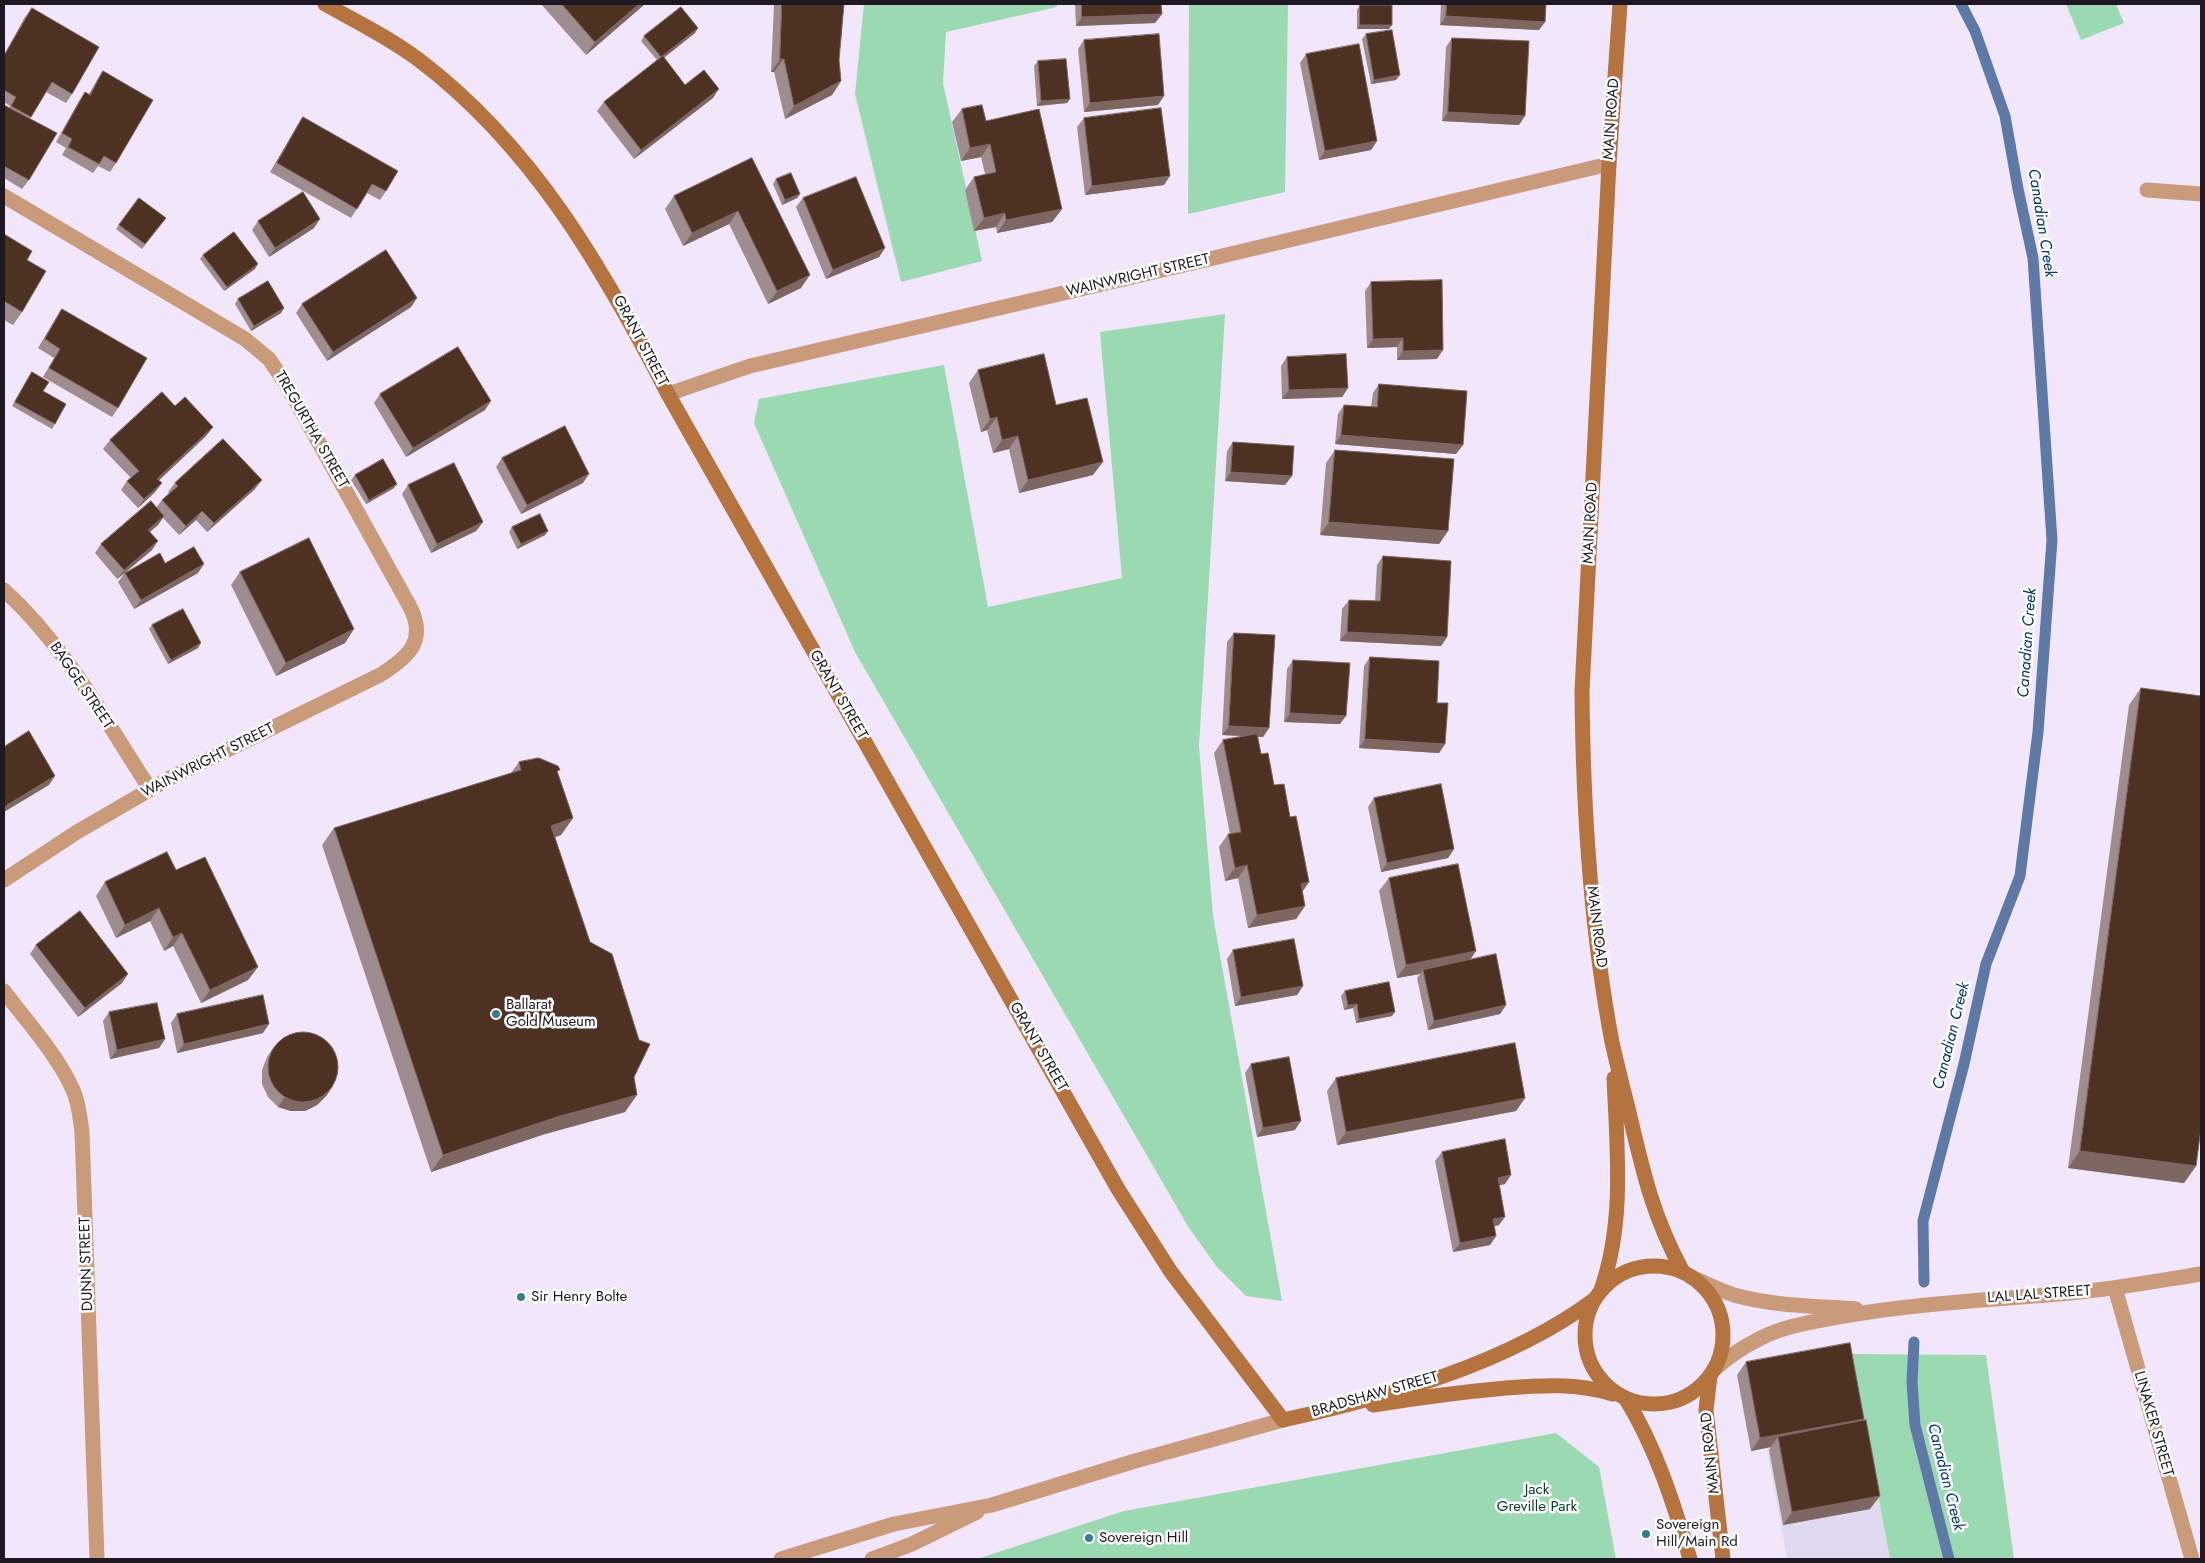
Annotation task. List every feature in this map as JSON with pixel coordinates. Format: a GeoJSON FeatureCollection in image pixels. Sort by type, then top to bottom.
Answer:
{"type":"FeatureCollection","features":[{"type":"Feature","properties":{"kind":"main road","name":"GRANT STREET"},"geometry":{"type":"LineString","coordinates":[[325,4],[396,44],[420,60],[470,103],[516,152],[558,206],[616,295],[668,394],[1118,1189],[1172,1272],[1283,1420]]}},
{"type":"Feature","properties":{"kind":"main road","name":"MAIN ROAD"},"geometry":{"type":"LineString","coordinates":[[1620,4],[1609,164],[1582,710],[1583,776],[1588,862],[1594,920],[1612,1042],[1652,1204],[1669,1246],[1687,1274]]}},
{"type":"Feature","properties":{"kind":"main road","name":"MAIN ROAD"},"geometry":{"type":"LineString","coordinates":[[1598,1295],[1608,1271],[1618,1205],[1612,1042]]}},
{"type":"Feature","properties":{"kind":"main road"},"geometry":{"type":"LineString","coordinates":[[1624,1398],[1649,1404],[1672,1402],[1693,1393],[1712,1373],[1723,1344],[1722,1318],[1710,1294],[1702,1284],[1687,1274],[1661,1266],[1638,1268],[1617,1276],[1598,1295],[1585,1325],[1587,1353],[1599,1378],[1624,1398],[1641,1425],[1658,1462],[1690,1559]]}},
{"type":"Feature","properties":{"kind":"main road","name":"BRADSHAW STREET"},"geometry":{"type":"LineString","coordinates":[[1305,1416],[1419,1383],[1487,1359],[1550,1330],[1598,1295]]}},
{"type":"Feature","properties":{"kind":"main road","name":"MAIN ROAD"},"geometry":{"type":"LineString","coordinates":[[1712,1373],[1706,1410],[1722,1559]]}},
{"type":"Feature","properties":{"kind":"main road","name":"BRADSHAW STREET"},"geometry":{"type":"LineString","coordinates":[[1305,1416],[1433,1396],[1540,1386],[1582,1386],[1624,1398]]}},
{"type":"Feature","properties":{"kind":"main road"},"geometry":{"type":"LineString","coordinates":[[1283,1420],[1305,1416]]}},
{"type":"Feature","properties":{"kind":"street","name":"WAINWRIGHT STREET"},"geometry":{"type":"LineString","coordinates":[[668,394],[750,366],[1182,266],[1609,164]]}},
{"type":"Feature","properties":{"kind":"street"},"geometry":{"type":"LineString","coordinates":[[2147,190],[2201,194]]}},
{"type":"Feature","properties":{"kind":"street","name":"TREGURTHA STREET"},"geometry":{"type":"LineString","coordinates":[[4,196],[245,339],[269,359],[288,387],[415,616],[417,629],[413,646]]}},
{"type":"Feature","properties":{"kind":"street","name":"BAGGE STREET"},"geometry":{"type":"LineString","coordinates":[[4,590],[36,622],[54,646],[150,789]]}},
{"type":"Feature","properties":{"kind":"street","name":"WAINWRIGHT STREET"},"geometry":{"type":"LineString","coordinates":[[4,880],[77,832],[150,789],[380,675],[403,660],[413,646]]}},
{"type":"Feature","properties":{"kind":"street","name":"DUNN STREET"},"geometry":{"type":"LineString","coordinates":[[4,991],[65,1074],[74,1091],[80,1116],[97,1559]]}},
{"type":"Feature","properties":{"kind":"street","name":"LAL LAL STREET"},"geometry":{"type":"LineString","coordinates":[[1687,1274],[1724,1291],[1748,1298],[1791,1304],[1877,1310]]}},
{"type":"Feature","properties":{"kind":"street","name":"LAL LAL STREET"},"geometry":{"type":"LineString","coordinates":[[1712,1373],[1747,1346],[1775,1332],[1804,1324],[1877,1310],[2116,1288],[2201,1274]]}},
{"type":"Feature","properties":{"kind":"street","name":"LINAKER STREET"},"geometry":{"type":"LineString","coordinates":[[2116,1288],[2192,1559]]}},
{"type":"Feature","properties":{"kind":"street"},"geometry":{"type":"LineString","coordinates":[[781,1559],[894,1524],[992,1505],[1135,1461],[1283,1420]]}},
{"type":"Feature","properties":{"kind":"street"},"geometry":{"type":"LineString","coordinates":[[872,1559],[932,1536],[992,1505]]}},
{"type":"Feature","properties":{"kind":"shaded area"},"geometry":{"type":"Polygon","coordinates":[[[1852,1354],[1890,1559],[1787,1559],[1753,1372],[1852,1354]]]}},
{"type":"Feature","properties":{"kind":"green space"},"geometry":{"type":"Polygon","coordinates":[[[864,4],[1057,4],[1057,7],[946,32],[943,83],[982,261],[901,282],[855,94],[864,4]]]}},
{"type":"Feature","properties":{"kind":"green space"},"geometry":{"type":"Polygon","coordinates":[[[1189,4],[1288,4],[1285,192],[1188,214],[1189,4]]]}},
{"type":"Feature","properties":{"kind":"green space"},"geometry":{"type":"Polygon","coordinates":[[[2066,4],[2116,4],[2124,23],[2081,40],[2066,4]]]}},
{"type":"Feature","properties":{"kind":"green space"},"geometry":{"type":"Polygon","coordinates":[[[1225,314],[1199,746],[1213,916],[1282,1301],[1246,1296],[1217,1267],[1189,1228],[855,652],[754,423],[759,399],[944,365],[988,607],[1122,578],[1100,332],[1225,314]]]}},
{"type":"Feature","properties":{"kind":"green space"},"geometry":{"type":"Polygon","coordinates":[[[1852,1354],[1986,1355],[2014,1559],[1890,1559],[1852,1354]]]}},
{"type":"Feature","properties":{"kind":"green space","name":"Jack Greville Park"},"geometry":{"type":"Polygon","coordinates":[[[1556,1433],[1599,1467],[1616,1559],[977,1559],[1124,1511],[1556,1433]]]}},
{"type":"Feature","properties":{"kind":"building"},"geometry":{"type":"Polygon","coordinates":[[[562,4],[639,4],[595,42],[562,4]]]}},
{"type":"Feature","properties":{"kind":"building"},"geometry":{"type":"Polygon","coordinates":[[[782,4],[844,4],[839,60],[841,81],[794,106],[784,59],[780,59],[782,4]]]}},
{"type":"Feature","properties":{"kind":"building"},"geometry":{"type":"Polygon","coordinates":[[[1082,4],[1161,4],[1162,14],[1082,17],[1082,4]]]}},
{"type":"Feature","properties":{"kind":"building"},"geometry":{"type":"Polygon","coordinates":[[[1447,4],[1546,4],[1545,22],[1446,16],[1447,4]]]}},
{"type":"Feature","properties":{"kind":"building"},"geometry":{"type":"Polygon","coordinates":[[[1360,5],[1392,5],[1392,25],[1360,25],[1360,5]]]}},
{"type":"Feature","properties":{"kind":"building"},"geometry":{"type":"Polygon","coordinates":[[[681,7],[698,28],[661,57],[644,36],[681,7]]]}},
{"type":"Feature","properties":{"kind":"building"},"geometry":{"type":"Polygon","coordinates":[[[32,8],[99,47],[72,94],[52,82],[31,117],[11,106],[16,97],[4,90],[4,56],[32,8]]]}},
{"type":"Feature","properties":{"kind":"building"},"geometry":{"type":"Polygon","coordinates":[[[1392,30],[1400,75],[1374,80],[1366,34],[1392,30]]]}},
{"type":"Feature","properties":{"kind":"building"},"geometry":{"type":"Polygon","coordinates":[[[1159,34],[1164,96],[1090,103],[1084,40],[1159,34]]]}},
{"type":"Feature","properties":{"kind":"building"},"geometry":{"type":"Polygon","coordinates":[[[1452,38],[1529,41],[1525,116],[1448,112],[1452,38]]]}},
{"type":"Feature","properties":{"kind":"building"},"geometry":{"type":"Polygon","coordinates":[[[1359,44],[1377,141],[1325,151],[1306,54],[1359,44]]]}},
{"type":"Feature","properties":{"kind":"building"},"geometry":{"type":"Polygon","coordinates":[[[663,56],[685,85],[704,70],[719,89],[641,150],[604,102],[663,56]]]}},
{"type":"Feature","properties":{"kind":"building"},"geometry":{"type":"Polygon","coordinates":[[[1066,59],[1070,99],[1041,101],[1038,61],[1066,59]]]}},
{"type":"Feature","properties":{"kind":"building"},"geometry":{"type":"Polygon","coordinates":[[[103,71],[153,100],[116,163],[104,156],[99,164],[68,147],[72,139],[62,133],[85,92],[90,95],[103,71]]]}},
{"type":"Feature","properties":{"kind":"building"},"geometry":{"type":"Polygon","coordinates":[[[4,105],[57,133],[29,180],[4,166],[4,105]]]}},
{"type":"Feature","properties":{"kind":"building"},"geometry":{"type":"Polygon","coordinates":[[[982,105],[986,121],[1039,109],[1062,209],[1006,220],[1005,213],[984,218],[974,177],[996,172],[990,144],[970,148],[962,109],[982,105]]]}},
{"type":"Feature","properties":{"kind":"building"},"geometry":{"type":"Polygon","coordinates":[[[1161,108],[1170,176],[1092,186],[1084,118],[1161,108]]]}},
{"type":"Feature","properties":{"kind":"building"},"geometry":{"type":"Polygon","coordinates":[[[303,117],[398,171],[386,191],[372,184],[357,209],[277,163],[303,117]]]}},
{"type":"Feature","properties":{"kind":"building"},"geometry":{"type":"Polygon","coordinates":[[[752,158],[810,275],[777,291],[738,211],[692,233],[674,196],[752,158]]]}},
{"type":"Feature","properties":{"kind":"building"},"geometry":{"type":"Polygon","coordinates":[[[791,173],[800,194],[785,200],[776,179],[791,173]]]}},
{"type":"Feature","properties":{"kind":"building"},"geometry":{"type":"Polygon","coordinates":[[[856,177],[885,248],[833,270],[803,198],[856,177]]]}},
{"type":"Feature","properties":{"kind":"building"},"geometry":{"type":"Polygon","coordinates":[[[303,192],[320,219],[275,248],[258,221],[303,192]]]}},
{"type":"Feature","properties":{"kind":"building"},"geometry":{"type":"Polygon","coordinates":[[[139,198],[166,218],[145,244],[119,225],[139,198]]]}},
{"type":"Feature","properties":{"kind":"building"},"geometry":{"type":"Polygon","coordinates":[[[234,232],[258,264],[227,287],[203,255],[234,232]]]}},
{"type":"Feature","properties":{"kind":"building"},"geometry":{"type":"Polygon","coordinates":[[[4,234],[32,251],[27,260],[46,271],[22,312],[4,301],[4,234]]]}},
{"type":"Feature","properties":{"kind":"building"},"geometry":{"type":"Polygon","coordinates":[[[386,250],[417,298],[333,352],[302,304],[386,250]]]}},
{"type":"Feature","properties":{"kind":"building"},"geometry":{"type":"Polygon","coordinates":[[[1442,280],[1443,350],[1403,351],[1403,338],[1373,339],[1371,282],[1442,280]]]}},
{"type":"Feature","properties":{"kind":"building"},"geometry":{"type":"Polygon","coordinates":[[[268,281],[284,308],[254,326],[238,299],[268,281]]]}},
{"type":"Feature","properties":{"kind":"building"},"geometry":{"type":"Polygon","coordinates":[[[62,309],[147,358],[118,408],[49,368],[60,349],[45,339],[62,309]]]}},
{"type":"Feature","properties":{"kind":"building"},"geometry":{"type":"Polygon","coordinates":[[[458,347],[491,401],[413,448],[380,394],[458,347]]]}},
{"type":"Feature","properties":{"kind":"building"},"geometry":{"type":"Polygon","coordinates":[[[1044,354],[1056,405],[1087,398],[1103,462],[1028,480],[1018,436],[1002,440],[997,417],[990,419],[978,370],[1044,354]]]}},
{"type":"Feature","properties":{"kind":"building"},"geometry":{"type":"Polygon","coordinates":[[[1346,354],[1348,388],[1289,390],[1287,357],[1346,354]]]}},
{"type":"Feature","properties":{"kind":"building"},"geometry":{"type":"Polygon","coordinates":[[[32,372],[49,382],[43,391],[66,404],[55,424],[15,402],[32,372]]]}},
{"type":"Feature","properties":{"kind":"building"},"geometry":{"type":"Polygon","coordinates":[[[1379,384],[1467,391],[1463,445],[1341,435],[1344,405],[1377,407],[1379,384]]]}},
{"type":"Feature","properties":{"kind":"building"},"geometry":{"type":"Polygon","coordinates":[[[162,392],[175,406],[185,397],[213,427],[157,479],[162,483],[144,499],[127,481],[139,471],[110,440],[162,392]]]}},
{"type":"Feature","properties":{"kind":"building"},"geometry":{"type":"Polygon","coordinates":[[[565,426],[589,474],[527,505],[502,458],[565,426]]]}},
{"type":"Feature","properties":{"kind":"building"},"geometry":{"type":"Polygon","coordinates":[[[223,439],[262,480],[214,523],[202,511],[186,526],[162,500],[178,486],[175,483],[223,439]]]}},
{"type":"Feature","properties":{"kind":"building"},"geometry":{"type":"Polygon","coordinates":[[[1233,442],[1294,446],[1292,476],[1231,472],[1233,442]]]}},
{"type":"Feature","properties":{"kind":"building"},"geometry":{"type":"Polygon","coordinates":[[[1335,450],[1454,459],[1448,531],[1329,522],[1335,450]]]}},
{"type":"Feature","properties":{"kind":"building"},"geometry":{"type":"Polygon","coordinates":[[[383,459],[397,484],[369,500],[355,475],[383,459]]]}},
{"type":"Feature","properties":{"kind":"building"},"geometry":{"type":"Polygon","coordinates":[[[454,463],[483,522],[437,544],[408,485],[454,463]]]}},
{"type":"Feature","properties":{"kind":"building"},"geometry":{"type":"Polygon","coordinates":[[[151,501],[164,516],[148,530],[158,541],[124,570],[101,544],[151,501]]]}},
{"type":"Feature","properties":{"kind":"building"},"geometry":{"type":"Polygon","coordinates":[[[540,514],[548,531],[521,544],[512,527],[540,514]]]}},
{"type":"Feature","properties":{"kind":"building"},"geometry":{"type":"Polygon","coordinates":[[[309,538],[354,629],[286,663],[240,572],[309,538]]]}},
{"type":"Feature","properties":{"kind":"building"},"geometry":{"type":"Polygon","coordinates":[[[194,547],[204,564],[141,600],[125,573],[160,553],[165,563],[194,547]]]}},
{"type":"Feature","properties":{"kind":"building"},"geometry":{"type":"Polygon","coordinates":[[[1383,556],[1451,561],[1447,637],[1347,632],[1349,600],[1380,601],[1383,556]]]}},
{"type":"Feature","properties":{"kind":"building"},"geometry":{"type":"Polygon","coordinates":[[[183,609],[201,643],[171,660],[152,625],[183,609]]]}},
{"type":"Feature","properties":{"kind":"building"},"geometry":{"type":"Polygon","coordinates":[[[1234,633],[1275,635],[1269,728],[1229,726],[1234,633]]]}},
{"type":"Feature","properties":{"kind":"building"},"geometry":{"type":"Polygon","coordinates":[[[1370,657],[1439,661],[1437,703],[1448,703],[1445,744],[1365,739],[1370,657]]]}},
{"type":"Feature","properties":{"kind":"building"},"geometry":{"type":"Polygon","coordinates":[[[1293,660],[1350,663],[1346,716],[1290,713],[1293,660]]]}},
{"type":"Feature","properties":{"kind":"building"},"geometry":{"type":"Polygon","coordinates":[[[2141,688],[2201,696],[2201,1128],[2196,1166],[2080,1151],[2141,688]]]}},
{"type":"Feature","properties":{"kind":"building"},"geometry":{"type":"Polygon","coordinates":[[[29,731],[55,776],[4,807],[4,747],[29,731]]]}},
{"type":"Feature","properties":{"kind":"building"},"geometry":{"type":"Polygon","coordinates":[[[1257,734],[1261,754],[1268,753],[1274,785],[1284,784],[1290,817],[1296,816],[1309,882],[1301,884],[1305,906],[1257,915],[1247,865],[1235,868],[1228,834],[1241,832],[1223,740],[1257,734]]]}},
{"type":"Feature","properties":{"kind":"building","name":"Ballarat Gold Museum"},"geometry":{"type":"Polygon","coordinates":[[[539,758],[558,766],[560,770],[557,771],[573,818],[551,826],[590,942],[612,954],[639,1040],[650,1044],[634,1077],[637,1095],[557,1117],[443,1155],[334,828],[521,770],[519,762],[539,758]]]}},
{"type":"Feature","properties":{"kind":"building"},"geometry":{"type":"Polygon","coordinates":[[[1441,784],[1454,849],[1387,863],[1374,798],[1441,784]]]}},
{"type":"Feature","properties":{"kind":"building"},"geometry":{"type":"Polygon","coordinates":[[[167,852],[176,870],[205,857],[258,967],[210,990],[182,933],[173,937],[159,908],[125,925],[105,882],[167,852]]]}},
{"type":"Feature","properties":{"kind":"building"},"geometry":{"type":"Polygon","coordinates":[[[1458,864],[1476,951],[1406,965],[1389,878],[1458,864]]]}},
{"type":"Feature","properties":{"kind":"building"},"geometry":{"type":"Polygon","coordinates":[[[80,911],[128,974],[85,1008],[36,945],[80,911]]]}},
{"type":"Feature","properties":{"kind":"building"},"geometry":{"type":"Polygon","coordinates":[[[1294,939],[1303,986],[1241,997],[1233,950],[1294,939]]]}},
{"type":"Feature","properties":{"kind":"building"},"geometry":{"type":"Polygon","coordinates":[[[1496,954],[1506,1005],[1434,1021],[1423,970],[1496,954]]]}},
{"type":"Feature","properties":{"kind":"building"},"geometry":{"type":"Polygon","coordinates":[[[1389,982],[1395,1012],[1359,1019],[1357,1004],[1348,1005],[1345,991],[1389,982]]]}},
{"type":"Feature","properties":{"kind":"building"},"geometry":{"type":"Polygon","coordinates":[[[263,995],[269,1024],[184,1044],[177,1014],[263,995]]]}},
{"type":"Feature","properties":{"kind":"building"},"geometry":{"type":"Polygon","coordinates":[[[157,1003],[165,1039],[117,1050],[109,1012],[157,1003]]]}},
{"type":"Feature","properties":{"kind":"building"},"geometry":{"type":"Polygon","coordinates":[[[310,1032],[323,1038],[332,1047],[336,1053],[338,1067],[336,1081],[328,1092],[317,1100],[296,1102],[289,1100],[278,1092],[270,1081],[268,1060],[270,1053],[278,1042],[289,1034],[310,1032]]]}},
{"type":"Feature","properties":{"kind":"building"},"geometry":{"type":"Polygon","coordinates":[[[1515,1043],[1525,1098],[1346,1132],[1336,1078],[1515,1043]]]}},
{"type":"Feature","properties":{"kind":"building"},"geometry":{"type":"Polygon","coordinates":[[[1289,1057],[1301,1121],[1263,1128],[1251,1064],[1289,1057]]]}},
{"type":"Feature","properties":{"kind":"building"},"geometry":{"type":"Polygon","coordinates":[[[1505,1139],[1511,1175],[1498,1178],[1505,1217],[1493,1219],[1496,1236],[1460,1243],[1442,1152],[1505,1139]]]}},
{"type":"Feature","properties":{"kind":"building"},"geometry":{"type":"Polygon","coordinates":[[[1850,1343],[1864,1419],[1760,1438],[1746,1362],[1850,1343]]]}},
{"type":"Feature","properties":{"kind":"building"},"geometry":{"type":"Polygon","coordinates":[[[1866,1420],[1880,1496],[1792,1512],[1778,1437],[1866,1420]]]}},
{"type":"Feature","properties":{"kind":"waterway","name":"Canadian Creek"},"geometry":{"type":"LineString","coordinates":[[1924,1282],[1923,1221],[1964,1064],[1986,964],[2020,876],[2038,732],[2052,540],[2033,258],[2005,116],[1975,31],[1961,4]]}},
{"type":"Feature","properties":{"kind":"waterway","name":"Canadian Creek"},"geometry":{"type":"LineString","coordinates":[[1914,1342],[1912,1382],[1915,1425],[1949,1559]]}},
{"type":"Feature","properties":{"kind":"place","name":"Ballarat Gold Museum"},"geometry":{"type":"Point","coordinates":[496,1014]}},
{"type":"Feature","properties":{"kind":"place","name":"Sir Henry Bolte"},"geometry":{"type":"Point","coordinates":[521,1297]}},
{"type":"Feature","properties":{"kind":"place","name":"Sovereign Hill/Main Rd"},"geometry":{"type":"Point","coordinates":[1646,1534]}},
{"type":"Feature","properties":{"kind":"place","name":"Sovereign Hill"},"geometry":{"type":"Point","coordinates":[1089,1538]}}]}
